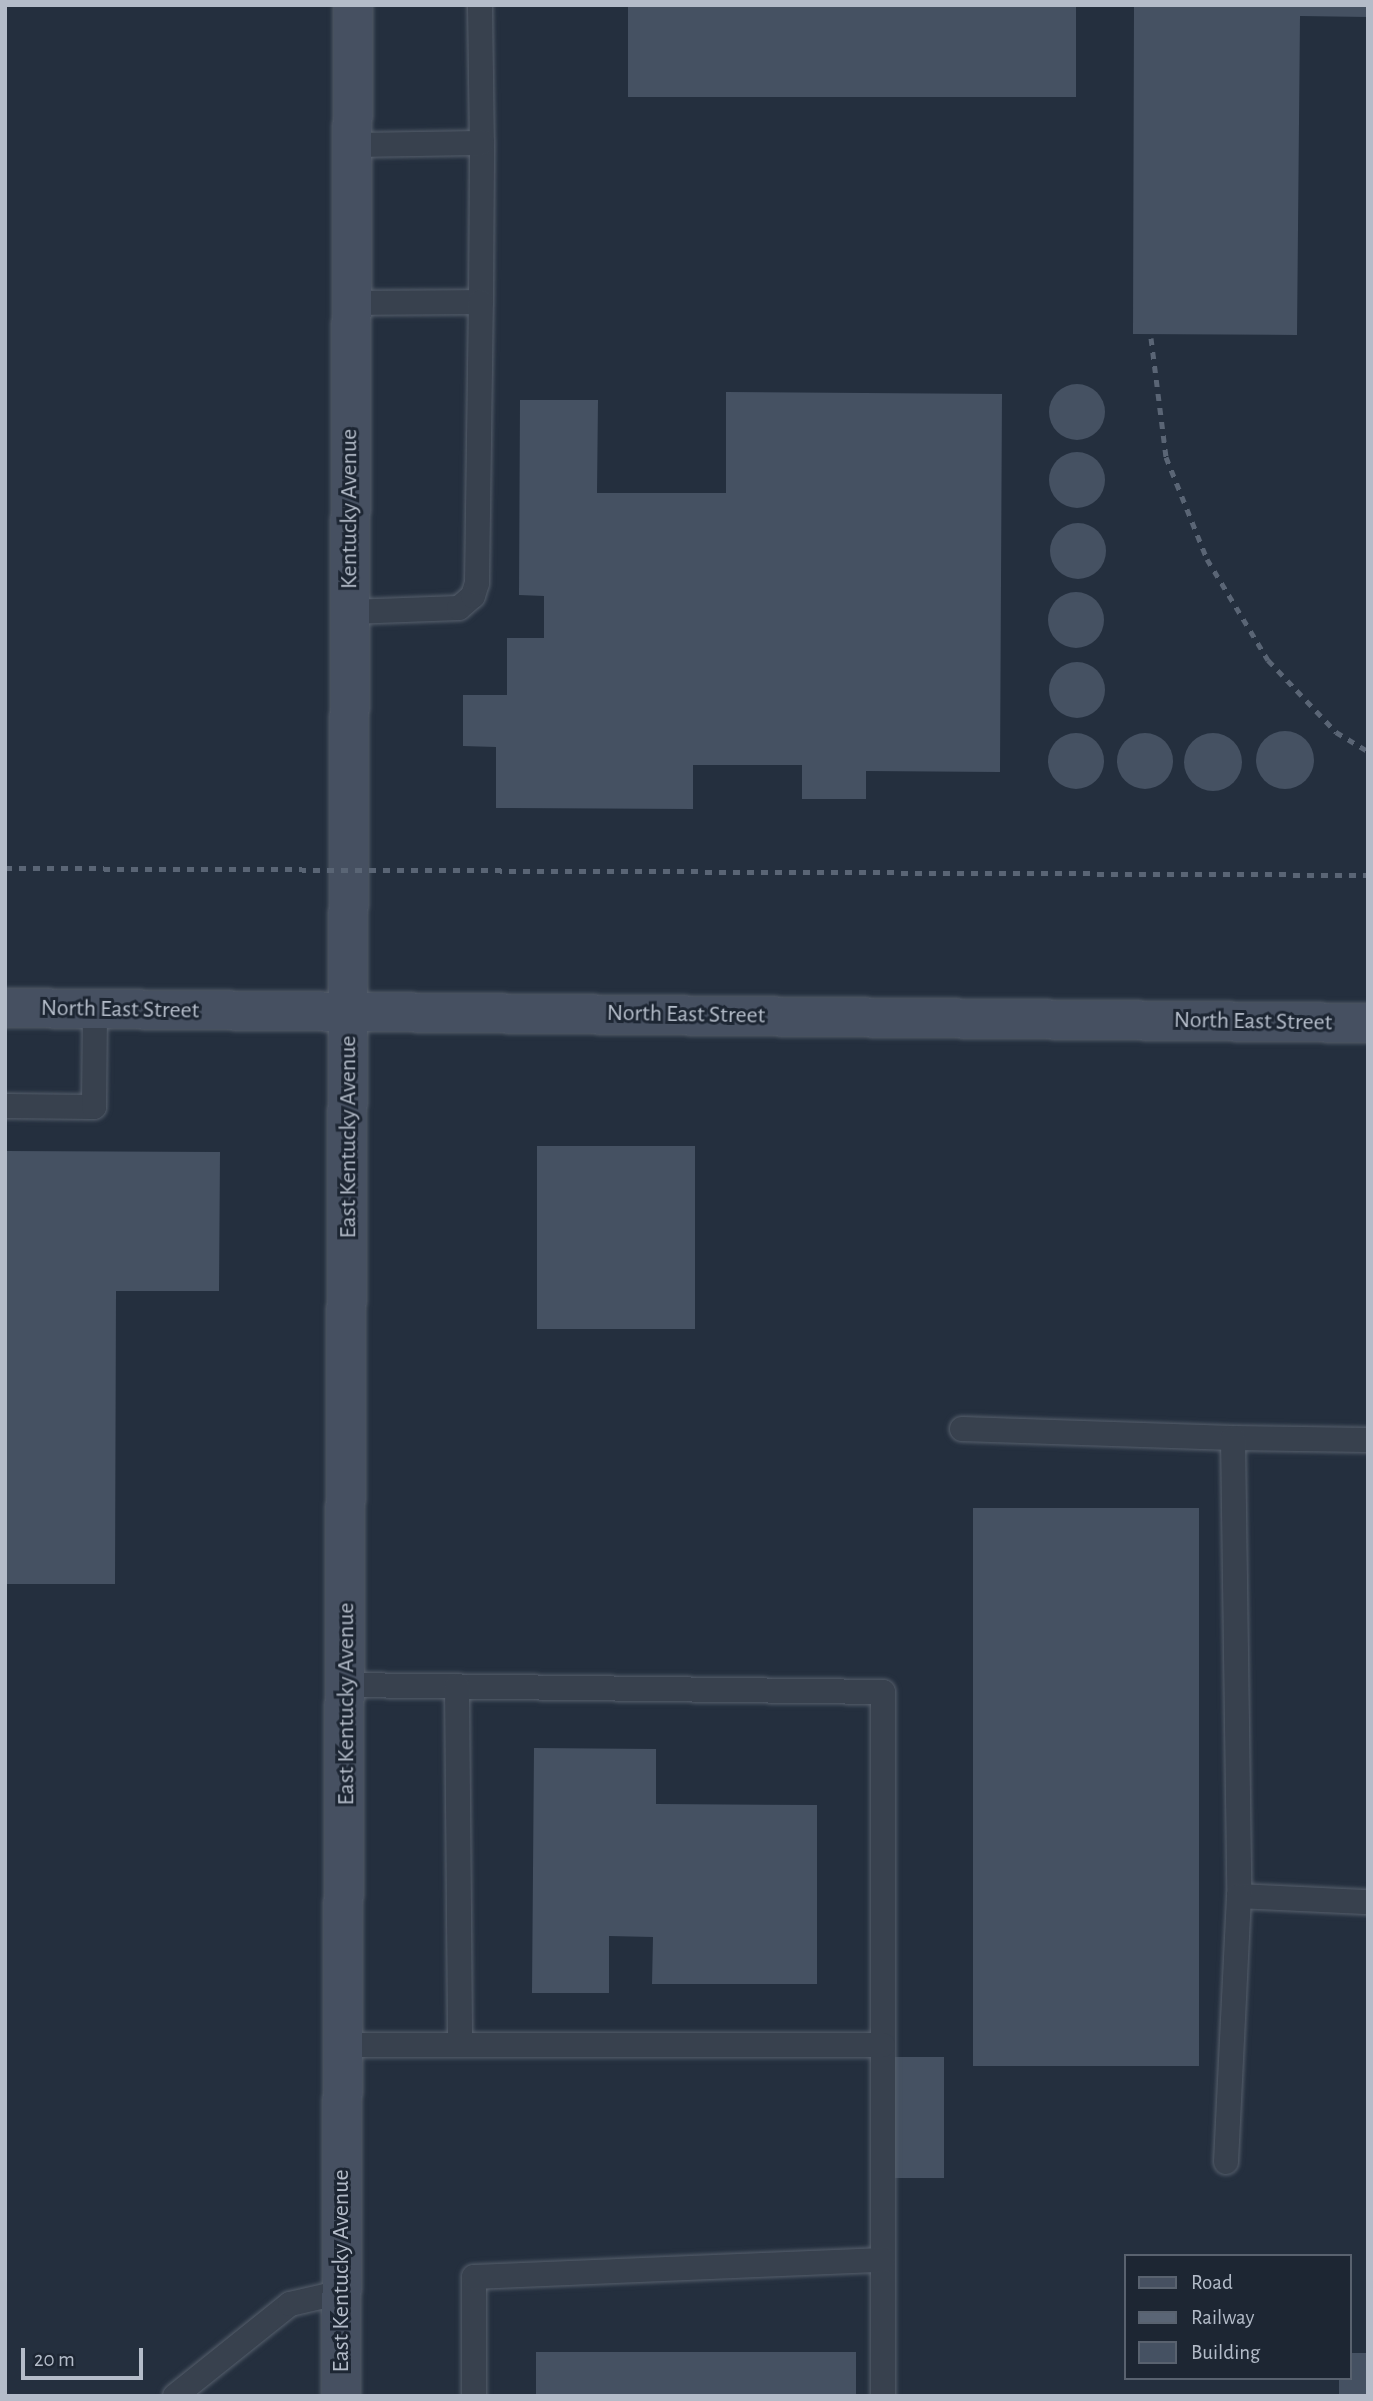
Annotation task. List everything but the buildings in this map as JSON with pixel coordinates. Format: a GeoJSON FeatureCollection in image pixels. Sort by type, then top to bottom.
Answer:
{"type":"FeatureCollection","features":[{"type":"Feature","properties":{"kind":"street","name":"Kentucky Avenue"},"geometry":{"type":"LineString","coordinates":[[349,1012],[353,5]]}},
{"type":"Feature","properties":{"kind":"street","name":"North East Street"},"geometry":{"type":"LineString","coordinates":[[5,1008],[1368,1023]]}},
{"type":"Feature","properties":{"kind":"street","name":"East Kentucky Avenue"},"geometry":{"type":"LineString","coordinates":[[341,2396],[349,1012]]}},
{"type":"Feature","properties":{"kind":"lane"},"geometry":{"type":"LineString","coordinates":[[350,612],[459,608],[473,596],[477,583],[482,143],[480,5]]}},
{"type":"Feature","properties":{"kind":"lane"},"geometry":{"type":"LineString","coordinates":[[352,145],[482,143]]}},
{"type":"Feature","properties":{"kind":"lane"},"geometry":{"type":"LineString","coordinates":[[351,303],[481,302]]}},
{"type":"Feature","properties":{"kind":"lane"},"geometry":{"type":"LineString","coordinates":[[5,1106],[94,1107],[94,1009]]}},
{"type":"Feature","properties":{"kind":"lane"},"geometry":{"type":"LineString","coordinates":[[962,1429],[1368,1440]]}},
{"type":"Feature","properties":{"kind":"lane"},"geometry":{"type":"LineString","coordinates":[[1226,2162],[1238,1896],[1233,1438]]}},
{"type":"Feature","properties":{"kind":"lane"},"geometry":{"type":"LineString","coordinates":[[347,1685],[883,1692],[883,2396]]}},
{"type":"Feature","properties":{"kind":"lane"},"geometry":{"type":"LineString","coordinates":[[457,1686],[460,2044]]}},
{"type":"Feature","properties":{"kind":"lane"},"geometry":{"type":"LineString","coordinates":[[1238,1896],[1368,1902]]}},
{"type":"Feature","properties":{"kind":"lane"},"geometry":{"type":"LineString","coordinates":[[344,2045],[883,2045]]}},
{"type":"Feature","properties":{"kind":"lane"},"geometry":{"type":"LineString","coordinates":[[474,2396],[474,2277],[883,2260]]}},
{"type":"Feature","properties":{"kind":"lane"},"geometry":{"type":"LineString","coordinates":[[175,2396],[290,2304],[342,2292]]}},
{"type":"Feature","properties":{"kind":"railway"},"geometry":{"type":"LineString","coordinates":[[1151,338],[1166,457],[1207,559],[1268,660],[1336,732],[1368,751]]}},
{"type":"Feature","properties":{"kind":"railway"},"geometry":{"type":"LineString","coordinates":[[5,868],[1368,875]]}}]}
